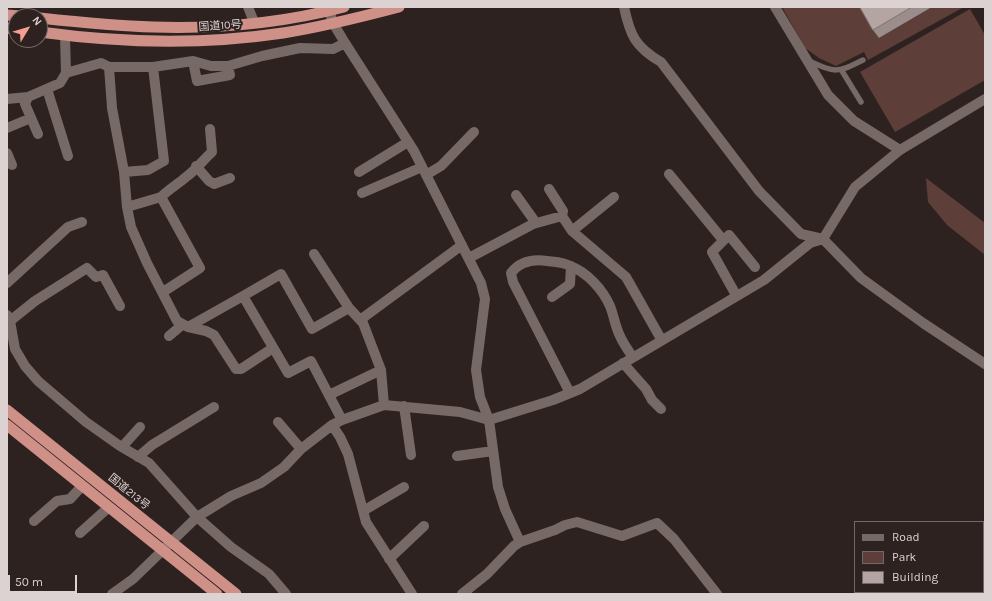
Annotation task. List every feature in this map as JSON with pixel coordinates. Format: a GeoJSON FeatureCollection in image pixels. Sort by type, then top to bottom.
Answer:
{"type":"FeatureCollection","features":[{"type":"Feature","properties":{"kind":"highway","name":"国道10号"},"geometry":{"type":"LineString","coordinates":[[48,19],[153,27],[254,22],[344,7]]}},
{"type":"Feature","properties":{"kind":"highway","name":"国道10号"},"geometry":{"type":"LineString","coordinates":[[48,33],[65,36],[149,40],[237,38],[283,33],[399,7]]}},
{"type":"Feature","properties":{"kind":"highway","name":"国道213号"},"geometry":{"type":"LineString","coordinates":[[7,410],[236,594]]}},
{"type":"Feature","properties":{"kind":"highway"},"geometry":{"type":"LineString","coordinates":[[7,425],[217,594]]}},
{"type":"Feature","properties":{"kind":"street"},"geometry":{"type":"LineString","coordinates":[[248,7],[254,22]]}},
{"type":"Feature","properties":{"kind":"street"},"geometry":{"type":"LineString","coordinates":[[624,7],[634,41],[646,53],[660,62],[759,192],[801,234],[823,239],[861,278],[923,323],[985,364]]}},
{"type":"Feature","properties":{"kind":"street"},"geometry":{"type":"LineString","coordinates":[[775,7],[828,95],[854,121],[900,150]]}},
{"type":"Feature","properties":{"kind":"street"},"geometry":{"type":"LineString","coordinates":[[328,9],[333,23],[345,43],[408,142],[481,283],[485,299],[476,370],[480,397],[489,420],[498,487],[505,509],[520,542]]}},
{"type":"Feature","properties":{"kind":"street"},"geometry":{"type":"LineString","coordinates":[[7,99],[28,97],[60,83],[66,73],[65,36]]}},
{"type":"Feature","properties":{"kind":"street"},"geometry":{"type":"LineString","coordinates":[[66,73],[101,63],[109,67],[153,67],[193,61],[212,66],[228,66],[262,56],[300,48],[333,49],[345,43]]}},
{"type":"Feature","properties":{"kind":"street"},"geometry":{"type":"LineString","coordinates":[[193,61],[197,81],[230,75],[228,66]]}},
{"type":"Feature","properties":{"kind":"street"},"geometry":{"type":"LineString","coordinates":[[109,67],[112,108],[124,172],[127,207],[131,227],[177,321],[185,326],[206,331],[214,335],[236,369],[241,368],[273,348]]}},
{"type":"Feature","properties":{"kind":"street"},"geometry":{"type":"LineString","coordinates":[[124,172],[148,170],[164,161],[153,67]]}},
{"type":"Feature","properties":{"kind":"street"},"geometry":{"type":"LineString","coordinates":[[47,89],[68,156]]}},
{"type":"Feature","properties":{"kind":"street"},"geometry":{"type":"LineString","coordinates":[[28,97],[25,104],[38,134]]}},
{"type":"Feature","properties":{"kind":"street"},"geometry":{"type":"LineString","coordinates":[[112,594],[134,579],[197,517],[230,496],[261,483],[284,466],[302,449],[332,425],[342,420],[384,406],[404,406],[460,412],[489,420],[526,409],[570,393],[623,363],[632,356],[764,280],[810,243],[823,239],[855,187],[900,150],[985,98]]}},
{"type":"Feature","properties":{"kind":"street"},"geometry":{"type":"LineString","coordinates":[[7,128],[31,118]]}},
{"type":"Feature","properties":{"kind":"street"},"geometry":{"type":"LineString","coordinates":[[127,207],[161,197],[171,187],[186,177],[212,152],[210,129]]}},
{"type":"Feature","properties":{"kind":"street"},"geometry":{"type":"LineString","coordinates":[[362,193],[441,166],[474,132]]}},
{"type":"Feature","properties":{"kind":"street"},"geometry":{"type":"LineString","coordinates":[[359,172],[408,142]]}},
{"type":"Feature","properties":{"kind":"street"},"geometry":{"type":"LineString","coordinates":[[7,153],[12,165]]}},
{"type":"Feature","properties":{"kind":"street"},"geometry":{"type":"LineString","coordinates":[[196,166],[209,181],[214,184],[230,178]]}},
{"type":"Feature","properties":{"kind":"street"},"geometry":{"type":"LineString","coordinates":[[669,174],[723,240]]}},
{"type":"Feature","properties":{"kind":"street"},"geometry":{"type":"LineString","coordinates":[[549,189],[563,211],[562,216],[572,231],[626,277],[661,339]]}},
{"type":"Feature","properties":{"kind":"street"},"geometry":{"type":"LineString","coordinates":[[516,195],[536,223]]}},
{"type":"Feature","properties":{"kind":"street"},"geometry":{"type":"LineString","coordinates":[[161,197],[200,268],[163,292]]}},
{"type":"Feature","properties":{"kind":"street"},"geometry":{"type":"LineString","coordinates":[[572,231],[614,197]]}},
{"type":"Feature","properties":{"kind":"street"},"geometry":{"type":"LineString","coordinates":[[469,258],[536,223],[562,216]]}},
{"type":"Feature","properties":{"kind":"street"},"geometry":{"type":"LineString","coordinates":[[7,283],[68,227],[82,222]]}},
{"type":"Feature","properties":{"kind":"street"},"geometry":{"type":"LineString","coordinates":[[736,295],[712,252],[729,235],[755,267]]}},
{"type":"Feature","properties":{"kind":"street"},"geometry":{"type":"LineString","coordinates":[[360,320],[462,245]]}},
{"type":"Feature","properties":{"kind":"street"},"geometry":{"type":"LineString","coordinates":[[314,254],[349,308],[360,320],[381,370],[384,406]]}},
{"type":"Feature","properties":{"kind":"street"},"geometry":{"type":"LineString","coordinates":[[570,393],[513,282],[511,273],[515,268],[526,261],[542,260],[571,266],[590,279],[601,291],[610,306],[619,335],[632,356]]}},
{"type":"Feature","properties":{"kind":"street"},"geometry":{"type":"LineString","coordinates":[[552,297],[570,284],[571,266]]}},
{"type":"Feature","properties":{"kind":"street"},"geometry":{"type":"LineString","coordinates":[[120,306],[103,275],[96,277],[87,268],[9,318],[15,349],[25,366],[38,381],[86,422],[149,464],[197,517],[231,547],[269,574],[286,594]]}},
{"type":"Feature","properties":{"kind":"street"},"geometry":{"type":"LineString","coordinates":[[170,336],[185,326],[243,296],[281,274],[312,329],[349,308]]}},
{"type":"Feature","properties":{"kind":"street"},"geometry":{"type":"LineString","coordinates":[[243,296],[288,373],[311,361],[342,420]]}},
{"type":"Feature","properties":{"kind":"street"},"geometry":{"type":"LineString","coordinates":[[623,363],[646,389],[652,400],[661,410]]}},
{"type":"Feature","properties":{"kind":"street"},"geometry":{"type":"LineString","coordinates":[[329,395],[381,370]]}},
{"type":"Feature","properties":{"kind":"street"},"geometry":{"type":"LineString","coordinates":[[404,406],[411,455]]}},
{"type":"Feature","properties":{"kind":"street"},"geometry":{"type":"LineString","coordinates":[[138,457],[152,445],[214,407]]}},
{"type":"Feature","properties":{"kind":"street"},"geometry":{"type":"LineString","coordinates":[[278,422],[302,449]]}},
{"type":"Feature","properties":{"kind":"street"},"geometry":{"type":"LineString","coordinates":[[332,425],[340,437],[348,454],[366,522],[412,594]]}},
{"type":"Feature","properties":{"kind":"street"},"geometry":{"type":"LineString","coordinates":[[122,447],[140,427]]}},
{"type":"Feature","properties":{"kind":"street"},"geometry":{"type":"LineString","coordinates":[[457,456],[493,451]]}},
{"type":"Feature","properties":{"kind":"street"},"geometry":{"type":"LineString","coordinates":[[34,521],[57,501],[70,499],[82,486]]}},
{"type":"Feature","properties":{"kind":"street"},"geometry":{"type":"LineString","coordinates":[[363,511],[404,486]]}},
{"type":"Feature","properties":{"kind":"street"},"geometry":{"type":"LineString","coordinates":[[80,533],[109,507]]}},
{"type":"Feature","properties":{"kind":"street"},"geometry":{"type":"LineString","coordinates":[[462,594],[487,574],[499,560],[520,542],[577,522],[622,536],[657,523],[674,539],[717,594]]}},
{"type":"Feature","properties":{"kind":"street"},"geometry":{"type":"LineString","coordinates":[[389,559],[424,526]]}},
{"type":"Feature","properties":{"kind":"lane"},"geometry":{"type":"LineString","coordinates":[[806,60],[827,69],[842,71],[863,60]]}},
{"type":"Feature","properties":{"kind":"lane"},"geometry":{"type":"LineString","coordinates":[[842,71],[861,102]]}},
{"type":"Feature","properties":{"kind":"green space"},"geometry":{"type":"Polygon","coordinates":[[[782,7],[861,7],[879,38],[932,7],[964,7],[868,60],[864,52],[836,66],[819,58],[805,48],[782,7]]]}},
{"type":"Feature","properties":{"kind":"green space"},"geometry":{"type":"Polygon","coordinates":[[[970,9],[985,35],[985,80],[895,132],[860,72],[970,9]]]}},
{"type":"Feature","properties":{"kind":"green space"},"geometry":{"type":"Polygon","coordinates":[[[926,178],[985,223],[985,255],[947,225],[928,202],[926,178]]]}},
{"type":"Feature","properties":{"kind":"building"},"geometry":{"type":"Polygon","coordinates":[[[860,7],[912,7],[873,30],[860,7]]]}}]}
